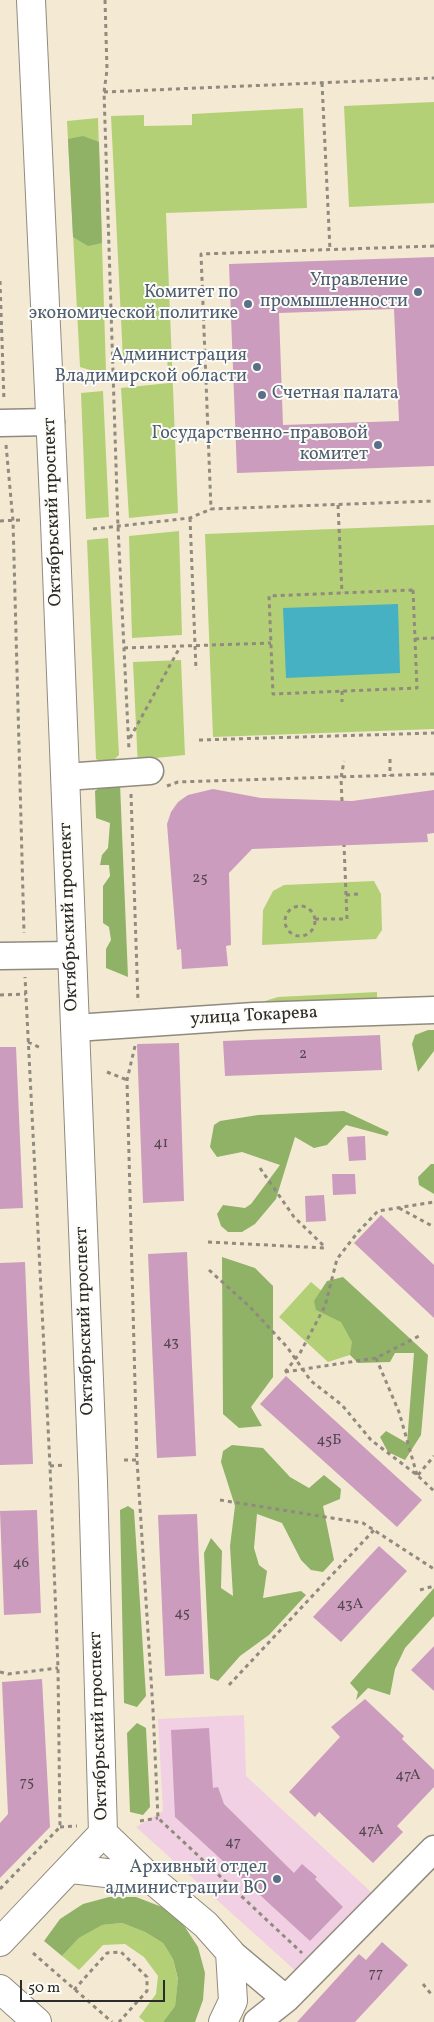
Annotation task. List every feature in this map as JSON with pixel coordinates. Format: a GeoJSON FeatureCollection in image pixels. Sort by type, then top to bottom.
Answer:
{"type":"FeatureCollection","features":[{"type":"Feature","properties":{"kind":"main road","name":"Октябрьский проспект"},"geometry":{"type":"LineString","coordinates":[[31,0],[51,422],[93,1482],[103,1834]]}},
{"type":"Feature","properties":{"kind":"main road"},"geometry":{"type":"LineString","coordinates":[[0,1942],[103,1834],[150,1878],[206,1925],[230,1952],[233,2001],[223,2022]]}},
{"type":"Feature","properties":{"kind":"main road"},"geometry":{"type":"LineString","coordinates":[[71,1869],[150,1878]]}},
{"type":"Feature","properties":{"kind":"main road"},"geometry":{"type":"LineString","coordinates":[[0,1989],[37,2022]]}},
{"type":"Feature","properties":{"kind":"street"},"geometry":{"type":"LineString","coordinates":[[2,423],[51,422]]}},
{"type":"Feature","properties":{"kind":"street"},"geometry":{"type":"LineString","coordinates":[[65,776],[147,777]]}},
{"type":"Feature","properties":{"kind":"street"},"geometry":{"type":"LineString","coordinates":[[0,956],[72,955]]}},
{"type":"Feature","properties":{"kind":"street","name":"улица Токарева"},"geometry":{"type":"LineString","coordinates":[[75,1028],[254,1016],[434,1010]]}},
{"type":"Feature","properties":{"kind":"street"},"geometry":{"type":"LineString","coordinates":[[256,2022],[286,1999],[316,1966],[434,1849]]}},
{"type":"Feature","properties":{"kind":"street"},"geometry":{"type":"LineString","coordinates":[[230,1952],[286,1999]]}},
{"type":"Feature","properties":{"kind":"path"},"geometry":{"type":"LineString","coordinates":[[105,0],[107,70],[104,92],[118,527],[128,740],[147,777],[139,1024],[127,1080],[137,1460],[158,1818],[316,1966]]}},
{"type":"Feature","properties":{"kind":"path"},"geometry":{"type":"LineString","coordinates":[[104,92],[434,78]]}},
{"type":"Feature","properties":{"kind":"path"},"geometry":{"type":"LineString","coordinates":[[322,83],[330,250]]}},
{"type":"Feature","properties":{"kind":"path"},"geometry":{"type":"LineString","coordinates":[[211,509],[202,254],[434,246]]}},
{"type":"Feature","properties":{"kind":"path"},"geometry":{"type":"LineString","coordinates":[[0,282],[5,385],[2,423],[13,521],[24,939]]}},
{"type":"Feature","properties":{"kind":"path"},"geometry":{"type":"LineString","coordinates":[[93,529],[190,518],[211,509],[434,501]]}},
{"type":"Feature","properties":{"kind":"path"},"geometry":{"type":"LineString","coordinates":[[338,505],[342,593]]}},
{"type":"Feature","properties":{"kind":"path"},"geometry":{"type":"LineString","coordinates":[[190,518],[196,670]]}},
{"type":"Feature","properties":{"kind":"path"},"geometry":{"type":"LineString","coordinates":[[0,521],[21,520]]}},
{"type":"Feature","properties":{"kind":"path"},"geometry":{"type":"LineString","coordinates":[[413,590],[415,639],[417,688],[273,694],[269,596],[413,590]]}},
{"type":"Feature","properties":{"kind":"path"},"geometry":{"type":"LineString","coordinates":[[415,639],[434,638]]}},
{"type":"Feature","properties":{"kind":"path"},"geometry":{"type":"LineString","coordinates":[[124,648],[271,643]]}},
{"type":"Feature","properties":{"kind":"path"},"geometry":{"type":"LineString","coordinates":[[128,740],[180,646]]}},
{"type":"Feature","properties":{"kind":"path"},"geometry":{"type":"LineString","coordinates":[[342,691],[342,702]]}},
{"type":"Feature","properties":{"kind":"path"},"geometry":{"type":"LineString","coordinates":[[199,740],[434,733]]}},
{"type":"Feature","properties":{"kind":"path"},"geometry":{"type":"LineString","coordinates":[[390,759],[390,776]]}},
{"type":"Feature","properties":{"kind":"path"},"geometry":{"type":"LineString","coordinates":[[342,801],[341,778],[344,761]]}},
{"type":"Feature","properties":{"kind":"path"},"geometry":{"type":"LineString","coordinates":[[147,777],[178,782],[434,774]]}},
{"type":"Feature","properties":{"kind":"path"},"geometry":{"type":"LineString","coordinates":[[315,919],[347,919],[344,845]]}},
{"type":"Feature","properties":{"kind":"path"},"geometry":{"type":"LineString","coordinates":[[346,895],[358,894]]}},
{"type":"Feature","properties":{"kind":"path"},"geometry":{"type":"LineString","coordinates":[[300,906],[310,910],[315,919],[312,930],[302,936],[290,933],[285,921],[290,909],[300,906]]}},
{"type":"Feature","properties":{"kind":"path"},"geometry":{"type":"LineString","coordinates":[[25,976],[50,1466],[58,1668],[60,1827]]}},
{"type":"Feature","properties":{"kind":"path"},"geometry":{"type":"LineString","coordinates":[[0,995],[26,994]]}},
{"type":"Feature","properties":{"kind":"path"},"geometry":{"type":"LineString","coordinates":[[28,1042],[41,1048]]}},
{"type":"Feature","properties":{"kind":"path"},"geometry":{"type":"LineString","coordinates":[[106,1072],[127,1080]]}},
{"type":"Feature","properties":{"kind":"path"},"geometry":{"type":"LineString","coordinates":[[208,1242],[325,1248],[294,1218],[260,1168]]}},
{"type":"Feature","properties":{"kind":"path"},"geometry":{"type":"LineString","coordinates":[[421,1335],[376,1358],[285,1372],[296,1359],[325,1306],[337,1259],[358,1232],[378,1211],[434,1202]]}},
{"type":"Feature","properties":{"kind":"path"},"geometry":{"type":"LineString","coordinates":[[399,1207],[434,1226]]}},
{"type":"Feature","properties":{"kind":"path"},"geometry":{"type":"LineString","coordinates":[[209,1270],[250,1307],[296,1359],[311,1381],[342,1405],[371,1440],[417,1475],[434,1491]]}},
{"type":"Feature","properties":{"kind":"path"},"geometry":{"type":"LineString","coordinates":[[376,1358],[399,1412],[417,1475]]}},
{"type":"Feature","properties":{"kind":"path"},"geometry":{"type":"LineString","coordinates":[[417,1475],[434,1456]]}},
{"type":"Feature","properties":{"kind":"path"},"geometry":{"type":"LineString","coordinates":[[124,1460],[137,1460]]}},
{"type":"Feature","properties":{"kind":"path"},"geometry":{"type":"LineString","coordinates":[[50,1466],[64,1465]]}},
{"type":"Feature","properties":{"kind":"path"},"geometry":{"type":"LineString","coordinates":[[220,1500],[363,1523],[434,1569]]}},
{"type":"Feature","properties":{"kind":"path"},"geometry":{"type":"LineString","coordinates":[[229,1685],[374,1530]]}},
{"type":"Feature","properties":{"kind":"path"},"geometry":{"type":"LineString","coordinates":[[420,1590],[434,1586]]}},
{"type":"Feature","properties":{"kind":"path"},"geometry":{"type":"LineString","coordinates":[[0,1672],[8,1674],[58,1668]]}},
{"type":"Feature","properties":{"kind":"path"},"geometry":{"type":"LineString","coordinates":[[140,1821],[158,1818]]}},
{"type":"Feature","properties":{"kind":"path"},"geometry":{"type":"LineString","coordinates":[[0,1888],[60,1827],[77,1826]]}},
{"type":"Feature","properties":{"kind":"path"},"geometry":{"type":"LineString","coordinates":[[74,1990],[107,1952],[121,1952],[147,1977],[147,1991],[119,2022]]}},
{"type":"Feature","properties":{"kind":"path"},"geometry":{"type":"LineString","coordinates":[[33,1953],[112,2022]]}},
{"type":"Feature","properties":{"kind":"path"},"geometry":{"type":"LineString","coordinates":[[423,1984],[431,1994]]}},
{"type":"Feature","properties":{"kind":"shaded area"},"geometry":{"type":"Polygon","coordinates":[[[244,1715],[246,1776],[385,1905],[309,1983],[136,1827],[163,1811],[158,1719],[244,1715]]]}},
{"type":"Feature","properties":{"kind":"green space"},"geometry":{"type":"Polygon","coordinates":[[[434,102],[434,203],[349,207],[344,106],[434,102]]]}},
{"type":"Feature","properties":{"kind":"green space"},"geometry":{"type":"Polygon","coordinates":[[[303,108],[307,208],[166,213],[178,513],[129,518],[121,388],[169,383],[167,358],[123,360],[111,116],[144,115],[144,126],[192,125],[192,114],[303,108]]]}},
{"type":"Feature","properties":{"kind":"green space"},"geometry":{"type":"Polygon","coordinates":[[[98,118],[106,371],[93,371],[80,367],[67,121],[98,118]]]}},
{"type":"Feature","properties":{"kind":"green space"},"geometry":{"type":"Polygon","coordinates":[[[83,136],[99,142],[102,243],[88,246],[73,237],[68,139],[83,136]]]}},
{"type":"Feature","properties":{"kind":"green space"},"geometry":{"type":"Polygon","coordinates":[[[103,391],[109,517],[86,519],[81,393],[103,391]]]}},
{"type":"Feature","properties":{"kind":"green space"},"geometry":{"type":"Polygon","coordinates":[[[434,525],[434,729],[213,737],[205,534],[434,525]]]}},
{"type":"Feature","properties":{"kind":"green space"},"geometry":{"type":"Polygon","coordinates":[[[179,531],[182,635],[132,638],[129,536],[179,531]]]}},
{"type":"Feature","properties":{"kind":"green space"},"geometry":{"type":"Polygon","coordinates":[[[108,538],[119,755],[108,765],[96,759],[87,540],[108,538]]]}},
{"type":"Feature","properties":{"kind":"green space"},"geometry":{"type":"Polygon","coordinates":[[[181,660],[185,755],[156,758],[138,768],[133,662],[181,660]]]}},
{"type":"Feature","properties":{"kind":"green space"},"geometry":{"type":"Polygon","coordinates":[[[120,784],[128,977],[106,968],[106,949],[111,940],[109,927],[103,923],[103,886],[110,876],[109,865],[100,865],[102,855],[108,848],[110,823],[96,818],[95,791],[102,786],[120,784]]]}},
{"type":"Feature","properties":{"kind":"green space"},"geometry":{"type":"Polygon","coordinates":[[[374,881],[381,894],[382,930],[376,939],[262,945],[263,910],[273,891],[284,885],[374,881]]]}},
{"type":"Feature","properties":{"kind":"green space"},"geometry":{"type":"Polygon","coordinates":[[[377,992],[377,1006],[273,1008],[265,1001],[278,997],[377,992]]]}},
{"type":"Feature","properties":{"kind":"green space"},"geometry":{"type":"Polygon","coordinates":[[[428,1030],[434,1030],[434,1051],[418,1072],[412,1044],[415,1035],[428,1030]]]}},
{"type":"Feature","properties":{"kind":"green space"},"geometry":{"type":"Polygon","coordinates":[[[344,1111],[389,1132],[387,1136],[346,1125],[327,1145],[314,1148],[295,1137],[276,1199],[255,1224],[242,1232],[228,1232],[221,1226],[217,1214],[223,1205],[245,1208],[251,1204],[280,1165],[242,1152],[217,1157],[210,1147],[214,1125],[220,1121],[258,1115],[344,1111]]]}},
{"type":"Feature","properties":{"kind":"green space"},"geometry":{"type":"Polygon","coordinates":[[[431,1164],[434,1164],[434,1194],[419,1185],[418,1177],[431,1164]]]}},
{"type":"Feature","properties":{"kind":"green space"},"geometry":{"type":"Polygon","coordinates":[[[222,1257],[255,1268],[273,1286],[273,1377],[251,1407],[262,1426],[239,1428],[223,1414],[222,1257]]]}},
{"type":"Feature","properties":{"kind":"green space"},"geometry":{"type":"Polygon","coordinates":[[[343,1277],[428,1355],[421,1435],[405,1460],[388,1452],[380,1437],[386,1431],[407,1443],[414,1353],[395,1353],[390,1362],[358,1363],[350,1355],[352,1342],[341,1322],[316,1310],[314,1301],[327,1281],[343,1277]]]}},
{"type":"Feature","properties":{"kind":"green space"},"geometry":{"type":"Polygon","coordinates":[[[311,1282],[384,1344],[328,1362],[279,1317],[311,1282]]]}},
{"type":"Feature","properties":{"kind":"green space"},"geometry":{"type":"Polygon","coordinates":[[[232,1445],[263,1448],[290,1477],[309,1488],[324,1475],[341,1489],[340,1499],[323,1506],[334,1560],[323,1572],[311,1570],[301,1560],[282,1523],[257,1514],[254,1548],[259,1565],[267,1571],[263,1598],[301,1591],[306,1595],[269,1635],[240,1656],[218,1681],[210,1678],[204,1553],[211,1538],[222,1551],[221,1588],[233,1596],[230,1546],[235,1506],[221,1462],[223,1451],[232,1445]]]}},
{"type":"Feature","properties":{"kind":"green space"},"geometry":{"type":"Polygon","coordinates":[[[128,1506],[134,1510],[146,1696],[137,1707],[124,1703],[120,1510],[128,1506]]]}},
{"type":"Feature","properties":{"kind":"green space"},"geometry":{"type":"Polygon","coordinates":[[[434,1588],[434,1616],[405,1648],[395,1669],[390,1695],[368,1688],[356,1700],[358,1692],[350,1683],[434,1588]]]}},
{"type":"Feature","properties":{"kind":"green space"},"geometry":{"type":"Polygon","coordinates":[[[137,1723],[146,1728],[150,1807],[143,1815],[130,1812],[127,1733],[137,1723]]]}},
{"type":"Feature","properties":{"kind":"green space"},"geometry":{"type":"Polygon","coordinates":[[[109,1897],[136,1897],[162,1907],[183,1924],[198,1947],[205,1973],[203,2000],[195,2022],[163,2022],[175,2006],[178,1979],[173,1959],[163,1943],[145,1932],[122,1923],[102,1925],[79,1938],[62,1956],[44,1941],[60,1919],[83,1904],[109,1897]]]}},
{"type":"Feature","properties":{"kind":"green space"},"geometry":{"type":"Polygon","coordinates":[[[122,1923],[145,1932],[163,1943],[173,1959],[178,1980],[175,2006],[163,2022],[145,2022],[139,2017],[156,1994],[158,1976],[144,1957],[125,1944],[103,1945],[79,1970],[62,1956],[79,1938],[101,1925],[122,1923]]]}},
{"type":"Feature","properties":{"kind":"water"},"geometry":{"type":"Polygon","coordinates":[[[398,604],[400,673],[286,678],[283,608],[398,604]]]}},
{"type":"Feature","properties":{"kind":"building","name":"Администрация Владимирской области"},"geometry":{"type":"Polygon","coordinates":[[[434,257],[434,466],[237,473],[229,264],[434,257]],[[394,309],[279,313],[283,425],[399,421],[394,309]]]}},
{"type":"Feature","properties":{"kind":"building"},"geometry":{"type":"Polygon","coordinates":[[[213,789],[261,798],[352,801],[434,790],[434,833],[427,834],[428,842],[252,849],[229,873],[231,945],[226,946],[228,966],[182,969],[181,949],[177,950],[167,824],[171,812],[178,802],[188,795],[213,789]]]}},
{"type":"Feature","properties":{"kind":"building"},"geometry":{"type":"Polygon","coordinates":[[[380,1035],[382,1070],[225,1076],[223,1041],[380,1035]]]}},
{"type":"Feature","properties":{"kind":"building"},"geometry":{"type":"Polygon","coordinates":[[[179,1043],[184,1201],[143,1203],[137,1044],[179,1043]]]}},
{"type":"Feature","properties":{"kind":"building"},"geometry":{"type":"Polygon","coordinates":[[[0,1047],[16,1047],[23,1208],[0,1209],[0,1047]]]}},
{"type":"Feature","properties":{"kind":"building"},"geometry":{"type":"Polygon","coordinates":[[[365,1136],[366,1160],[349,1161],[347,1137],[365,1136]]]}},
{"type":"Feature","properties":{"kind":"building"},"geometry":{"type":"Polygon","coordinates":[[[332,1174],[355,1174],[356,1194],[333,1195],[332,1174]]]}},
{"type":"Feature","properties":{"kind":"building"},"geometry":{"type":"Polygon","coordinates":[[[324,1195],[326,1221],[306,1222],[305,1196],[324,1195]]]}},
{"type":"Feature","properties":{"kind":"building"},"geometry":{"type":"Polygon","coordinates":[[[381,1215],[434,1265],[434,1318],[354,1243],[381,1215]]]}},
{"type":"Feature","properties":{"kind":"building"},"geometry":{"type":"Polygon","coordinates":[[[187,1252],[196,1456],[157,1458],[148,1254],[187,1252]]]}},
{"type":"Feature","properties":{"kind":"building"},"geometry":{"type":"Polygon","coordinates":[[[25,1262],[33,1464],[0,1465],[0,1263],[25,1262]]]}},
{"type":"Feature","properties":{"kind":"building"},"geometry":{"type":"Polygon","coordinates":[[[286,1376],[422,1500],[397,1527],[260,1404],[286,1376]]]}},
{"type":"Feature","properties":{"kind":"building"},"geometry":{"type":"Polygon","coordinates":[[[37,1510],[41,1613],[4,1615],[0,1511],[37,1510]]]}},
{"type":"Feature","properties":{"kind":"building"},"geometry":{"type":"Polygon","coordinates":[[[197,1514],[204,1674],[165,1676],[158,1515],[197,1514]]]}},
{"type":"Feature","properties":{"kind":"building"},"geometry":{"type":"Polygon","coordinates":[[[379,1546],[407,1571],[341,1642],[313,1617],[379,1546]]]}},
{"type":"Feature","properties":{"kind":"building"},"geometry":{"type":"Polygon","coordinates":[[[434,1646],[434,1691],[411,1670],[434,1646]]]}},
{"type":"Feature","properties":{"kind":"building"},"geometry":{"type":"Polygon","coordinates":[[[42,1679],[50,1827],[0,1878],[0,1823],[8,1814],[2,1682],[42,1679]]]}},
{"type":"Feature","properties":{"kind":"building"},"geometry":{"type":"Polygon","coordinates":[[[365,1699],[404,1736],[402,1739],[434,1770],[434,1787],[397,1826],[403,1832],[373,1863],[319,1812],[315,1817],[289,1792],[340,1737],[331,1727],[365,1699]]]}},
{"type":"Feature","properties":{"kind":"building"},"geometry":{"type":"Polygon","coordinates":[[[209,1728],[213,1788],[218,1787],[224,1804],[294,1873],[302,1864],[317,1877],[315,1879],[343,1907],[310,1941],[175,1817],[171,1730],[209,1728]]]}},
{"type":"Feature","properties":{"kind":"building"},"geometry":{"type":"Polygon","coordinates":[[[382,1942],[408,1965],[355,2022],[297,2022],[359,1954],[366,1960],[382,1942]]]}},
{"type":"Feature","properties":{"kind":"place","name":"Управление промышленности"},"geometry":{"type":"Point","coordinates":[418,292]}},
{"type":"Feature","properties":{"kind":"place","name":"Комитет по экономической политике"},"geometry":{"type":"Point","coordinates":[248,304]}},
{"type":"Feature","properties":{"kind":"place","name":"Администрация Владимирской области"},"geometry":{"type":"Point","coordinates":[257,367]}},
{"type":"Feature","properties":{"kind":"place","name":"Счетная палата"},"geometry":{"type":"Point","coordinates":[262,395]}},
{"type":"Feature","properties":{"kind":"place","name":"Государственно-правовой комитет"},"geometry":{"type":"Point","coordinates":[378,445]}},
{"type":"Feature","properties":{"kind":"place","name":"Архивный отдел администрации ВО"},"geometry":{"type":"Point","coordinates":[277,1879]}}]}
